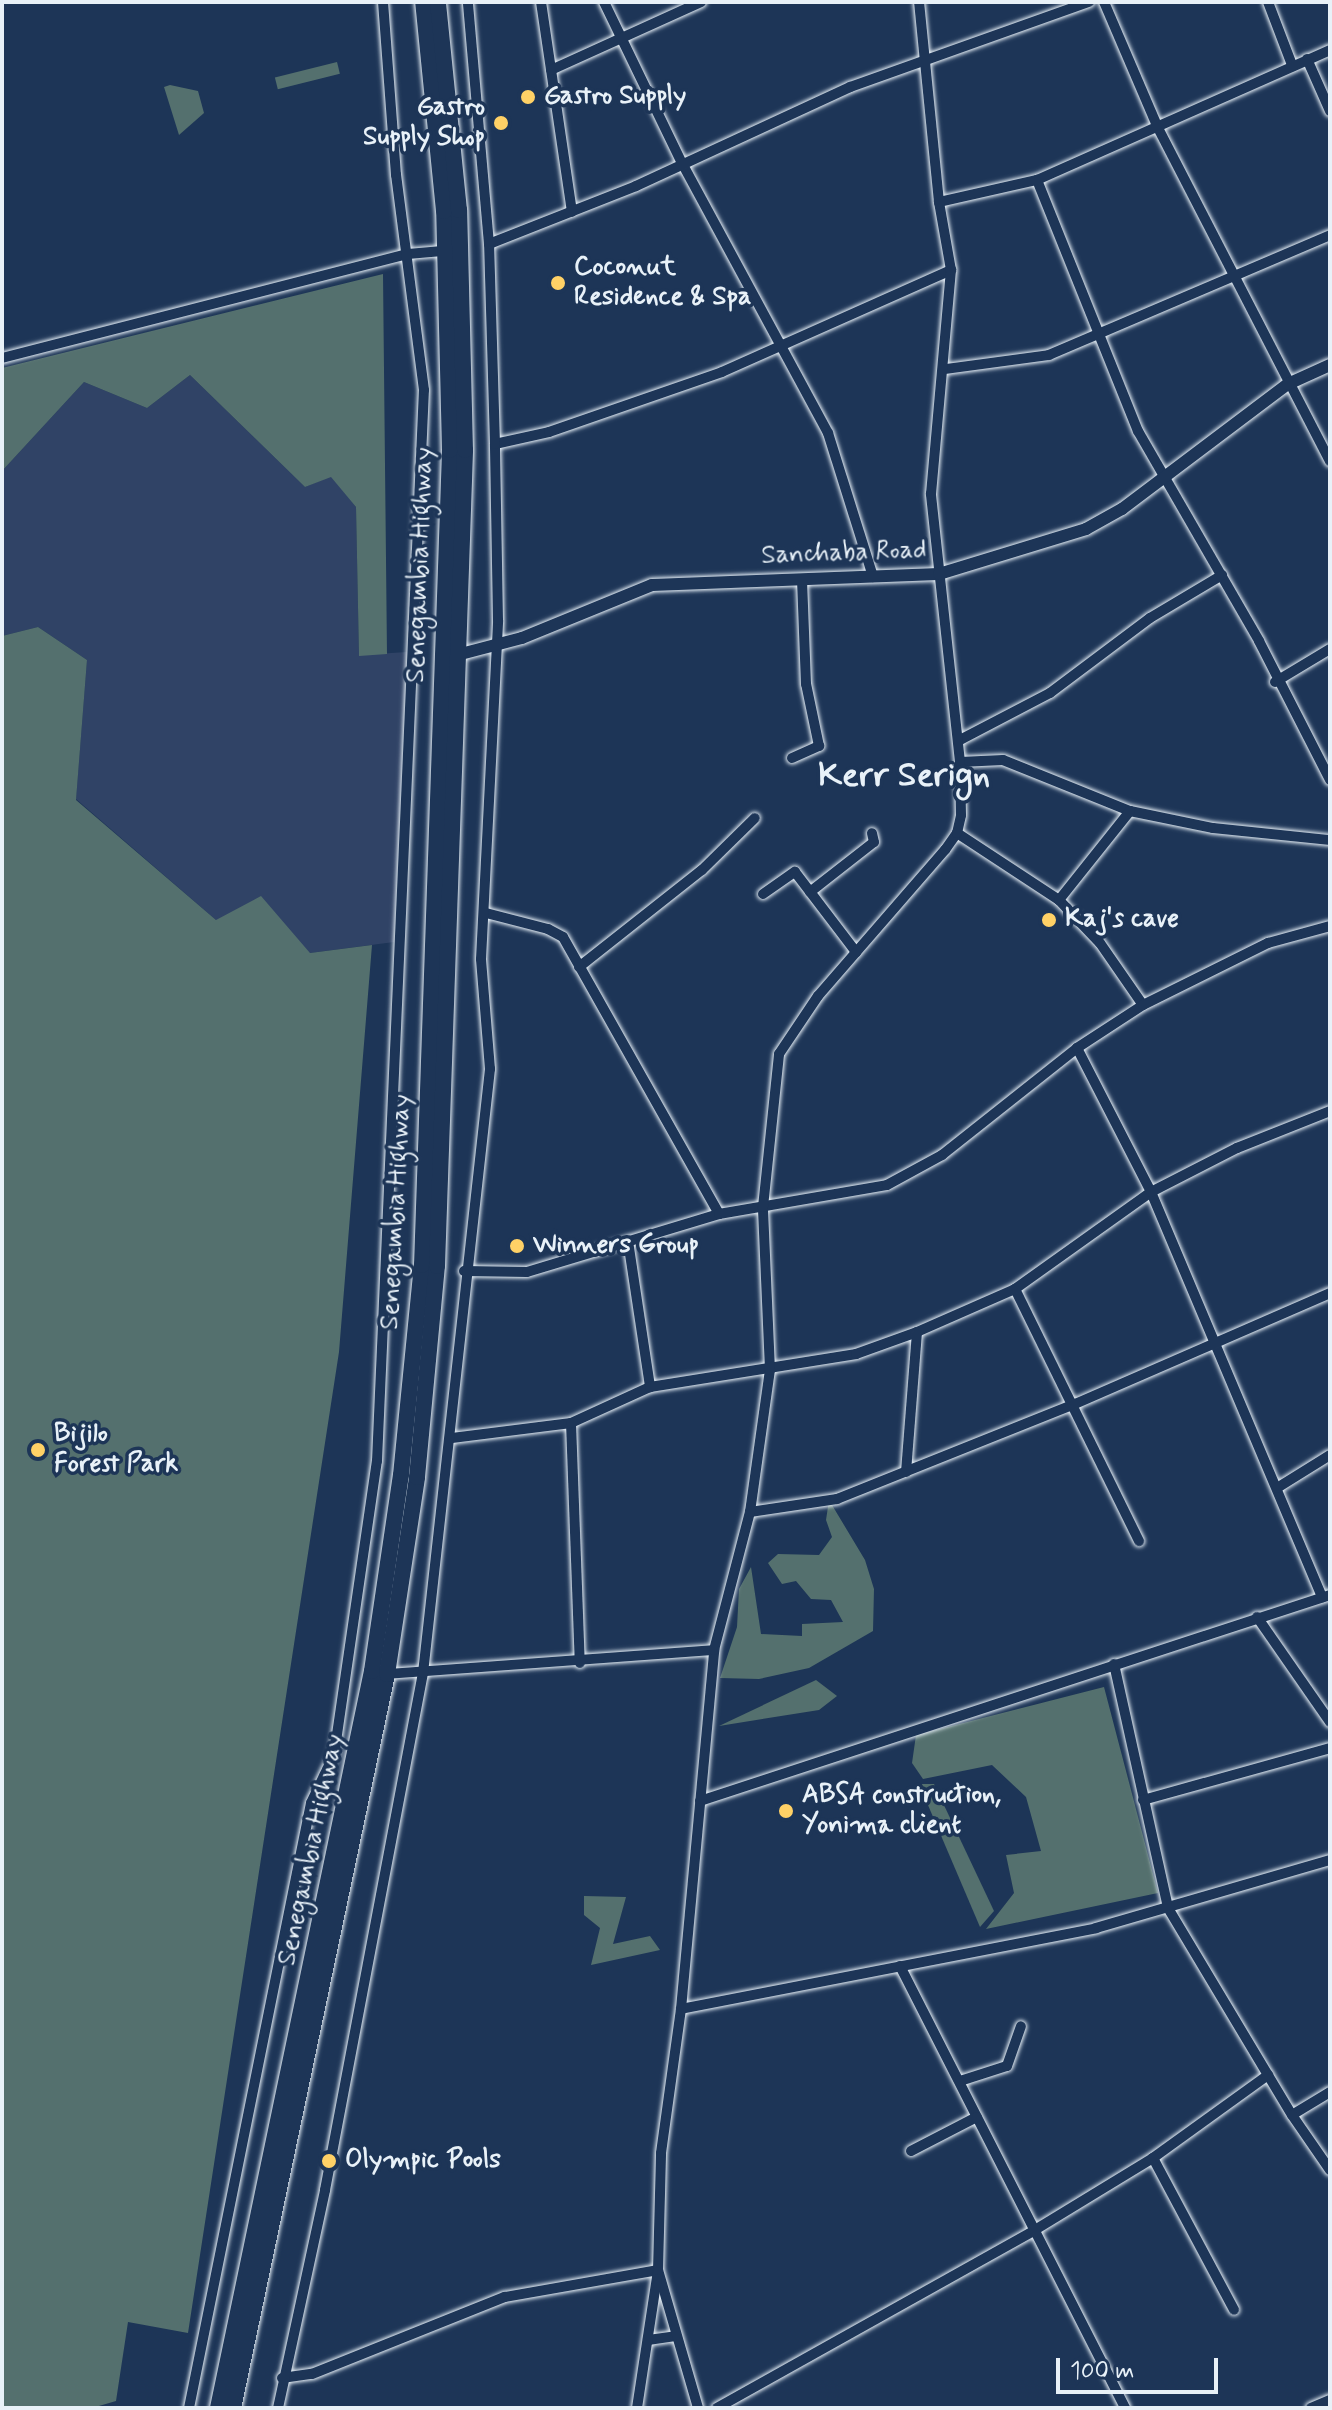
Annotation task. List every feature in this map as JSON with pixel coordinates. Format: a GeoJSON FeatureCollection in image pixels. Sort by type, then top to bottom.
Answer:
{"type":"FeatureCollection","features":[{"type":"Feature","properties":{"kind":"main road","name":"Senegambia Highway"},"geometry":{"type":"LineString","coordinates":[[218,2408],[347,1805],[372,1671],[407,1431],[422,1265],[450,450],[445,251],[423,2]]}},
{"type":"Feature","properties":{"kind":"main road","name":"Senegambia Highway"},"geometry":{"type":"LineString","coordinates":[[233,2408],[387,1674],[417,1477],[437,1266],[465,450],[460,237],[438,2]]}},
{"type":"Feature","properties":{"kind":"street"},"geometry":{"type":"LineString","coordinates":[[189,2408],[311,1803],[334,1755],[377,1461],[424,390],[383,2]]}},
{"type":"Feature","properties":{"kind":"street"},"geometry":{"type":"LineString","coordinates":[[278,2408],[282,2378],[325,2190],[423,1673],[452,1438],[464,1271],[490,1069],[481,959],[486,913],[495,646],[495,444],[489,244],[468,2]]}},
{"type":"Feature","properties":{"kind":"street"},"geometry":{"type":"LineString","coordinates":[[541,2],[572,212]]}},
{"type":"Feature","properties":{"kind":"street"},"geometry":{"type":"LineString","coordinates":[[604,2],[682,163],[828,433],[873,577]]}},
{"type":"Feature","properties":{"kind":"street"},"geometry":{"type":"LineString","coordinates":[[551,70],[701,2]]}},
{"type":"Feature","properties":{"kind":"street"},"geometry":{"type":"LineString","coordinates":[[637,2408],[658,2270],[660,2170],[681,2009],[714,1650],[750,1512],[770,1370],[763,1207],[779,1054],[818,996],[957,833],[960,762],[939,574],[932,462],[946,369],[951,270],[939,202],[919,2]]}},
{"type":"Feature","properties":{"kind":"street"},"geometry":{"type":"LineString","coordinates":[[489,244],[572,212],[779,117],[924,58],[1089,2]]}},
{"type":"Feature","properties":{"kind":"street"},"geometry":{"type":"LineString","coordinates":[[1104,2],[1158,128],[1330,461]]}},
{"type":"Feature","properties":{"kind":"street"},"geometry":{"type":"LineString","coordinates":[[1268,2],[1292,65]]}},
{"type":"Feature","properties":{"kind":"street"},"geometry":{"type":"LineString","coordinates":[[939,202],[1037,180],[1330,50]]}},
{"type":"Feature","properties":{"kind":"street"},"geometry":{"type":"LineString","coordinates":[[1307,59],[1330,111]]}},
{"type":"Feature","properties":{"kind":"street"},"geometry":{"type":"LineString","coordinates":[[1037,180],[1138,431],[1222,575],[1275,682],[1330,780]]}},
{"type":"Feature","properties":{"kind":"street"},"geometry":{"type":"LineString","coordinates":[[946,369],[1049,355],[1235,279],[1330,235]]}},
{"type":"Feature","properties":{"kind":"street"},"geometry":{"type":"LineString","coordinates":[[2,358],[408,254],[445,251]]}},
{"type":"Feature","properties":{"kind":"street"},"geometry":{"type":"LineString","coordinates":[[495,444],[549,432],[722,372],[951,270]]}},
{"type":"Feature","properties":{"kind":"street","name":"Sanchaba Road"},"geometry":{"type":"LineString","coordinates":[[457,655],[495,646],[652,585],[939,574],[1086,529],[1166,477],[1288,384],[1330,365]]}},
{"type":"Feature","properties":{"kind":"street"},"geometry":{"type":"LineString","coordinates":[[958,741],[1050,693],[1150,618],[1222,575]]}},
{"type":"Feature","properties":{"kind":"street"},"geometry":{"type":"LineString","coordinates":[[792,758],[819,746],[806,684],[802,580]]}},
{"type":"Feature","properties":{"kind":"street"},"geometry":{"type":"LineString","coordinates":[[1275,682],[1330,649]]}},
{"type":"Feature","properties":{"kind":"street"},"geometry":{"type":"LineString","coordinates":[[960,762],[1003,760],[1130,811],[1213,828],[1330,840]]}},
{"type":"Feature","properties":{"kind":"street"},"geometry":{"type":"LineString","coordinates":[[1059,900],[1130,811]]}},
{"type":"Feature","properties":{"kind":"street"},"geometry":{"type":"LineString","coordinates":[[579,967],[702,870],[755,818]]}},
{"type":"Feature","properties":{"kind":"street"},"geometry":{"type":"LineString","coordinates":[[810,892],[874,842],[872,833]]}},
{"type":"Feature","properties":{"kind":"street"},"geometry":{"type":"LineString","coordinates":[[957,833],[1059,900],[1100,943],[1143,1005]]}},
{"type":"Feature","properties":{"kind":"street"},"geometry":{"type":"LineString","coordinates":[[763,894],[795,872],[856,952]]}},
{"type":"Feature","properties":{"kind":"street"},"geometry":{"type":"LineString","coordinates":[[486,913],[548,929],[563,937],[719,1214]]}},
{"type":"Feature","properties":{"kind":"street"},"geometry":{"type":"LineString","coordinates":[[464,1271],[527,1272],[719,1214],[887,1185],[942,1155],[1077,1048],[1143,1005],[1268,943],[1330,926]]}},
{"type":"Feature","properties":{"kind":"street"},"geometry":{"type":"LineString","coordinates":[[700,1801],[1326,1596],[1151,1192],[1077,1048]]}},
{"type":"Feature","properties":{"kind":"street"},"geometry":{"type":"LineString","coordinates":[[452,1438],[571,1423],[650,1387],[856,1354],[917,1332],[1015,1289],[1151,1192],[1237,1148],[1330,1111]]}},
{"type":"Feature","properties":{"kind":"street"},"geometry":{"type":"LineString","coordinates":[[628,1241],[650,1387]]}},
{"type":"Feature","properties":{"kind":"street"},"geometry":{"type":"LineString","coordinates":[[1015,1289],[1075,1404],[1139,1541]]}},
{"type":"Feature","properties":{"kind":"street"},"geometry":{"type":"LineString","coordinates":[[750,1512],[837,1499],[1075,1404],[1330,1293]]}},
{"type":"Feature","properties":{"kind":"street"},"geometry":{"type":"LineString","coordinates":[[906,1472],[917,1332]]}},
{"type":"Feature","properties":{"kind":"street"},"geometry":{"type":"LineString","coordinates":[[571,1423],[580,1663]]}},
{"type":"Feature","properties":{"kind":"street"},"geometry":{"type":"LineString","coordinates":[[1277,1488],[1330,1455]]}},
{"type":"Feature","properties":{"kind":"street"},"geometry":{"type":"LineString","coordinates":[[1257,1617],[1330,1722]]}},
{"type":"Feature","properties":{"kind":"street"},"geometry":{"type":"LineString","coordinates":[[387,1674],[580,1663],[714,1650]]}},
{"type":"Feature","properties":{"kind":"street"},"geometry":{"type":"LineString","coordinates":[[1114,1664],[1168,1908],[1292,2115],[1330,2170]]}},
{"type":"Feature","properties":{"kind":"street"},"geometry":{"type":"LineString","coordinates":[[1143,1800],[1330,1748]]}},
{"type":"Feature","properties":{"kind":"street"},"geometry":{"type":"LineString","coordinates":[[681,2009],[1096,1928],[1330,1860]]}},
{"type":"Feature","properties":{"kind":"street"},"geometry":{"type":"LineString","coordinates":[[900,1966],[1125,2408]]}},
{"type":"Feature","properties":{"kind":"street"},"geometry":{"type":"LineString","coordinates":[[960,2081],[1007,2066],[1021,2026]]}},
{"type":"Feature","properties":{"kind":"street"},"geometry":{"type":"LineString","coordinates":[[717,2408],[1035,2230],[1153,2158],[1268,2075]]}},
{"type":"Feature","properties":{"kind":"street"},"geometry":{"type":"LineString","coordinates":[[1292,2115],[1330,2092]]}},
{"type":"Feature","properties":{"kind":"street"},"geometry":{"type":"LineString","coordinates":[[911,2151],[977,2117]]}},
{"type":"Feature","properties":{"kind":"street"},"geometry":{"type":"LineString","coordinates":[[1153,2158],[1234,2310]]}},
{"type":"Feature","properties":{"kind":"street"},"geometry":{"type":"LineString","coordinates":[[282,2378],[312,2374],[505,2297],[658,2270]]}},
{"type":"Feature","properties":{"kind":"street"},"geometry":{"type":"LineString","coordinates":[[658,2270],[698,2408]]}},
{"type":"Feature","properties":{"kind":"street"},"geometry":{"type":"LineString","coordinates":[[648,2340],[676,2336]]}},
{"type":"Feature","properties":{"kind":"street"},"geometry":{"type":"LineString","coordinates":[[1311,2408],[1330,2400]]}},
{"type":"Feature","properties":{"kind":"shaded area"},"geometry":{"type":"Polygon","coordinates":[[[190,375],[305,487],[331,476],[356,507],[359,655],[407,652],[394,942],[310,953],[216,920],[76,799],[87,660],[38,627],[2,636],[2,471],[84,382],[147,408],[190,375]]]}},
{"type":"Feature","properties":{"kind":"green space"},"geometry":{"type":"Polygon","coordinates":[[[337,62],[340,74],[278,89],[275,77],[337,62]]]}},
{"type":"Feature","properties":{"kind":"green space"},"geometry":{"type":"Polygon","coordinates":[[[170,85],[198,91],[204,113],[179,135],[164,87],[170,85]]]}},
{"type":"Feature","properties":{"kind":"green space"},"geometry":{"type":"Polygon","coordinates":[[[383,274],[387,654],[359,656],[356,507],[331,477],[305,487],[190,375],[147,408],[84,382],[2,471],[2,368],[383,274]]]}},
{"type":"Feature","properties":{"kind":"green space"},"geometry":{"type":"Polygon","coordinates":[[[38,627],[87,660],[76,800],[216,920],[261,896],[310,953],[372,945],[339,1352],[188,2333],[128,2322],[116,2401],[92,2408],[2,2408],[2,636],[38,627]]]}},
{"type":"Feature","properties":{"kind":"green space"},"geometry":{"type":"Polygon","coordinates":[[[829,1500],[865,1560],[874,1589],[873,1631],[809,1668],[759,1679],[720,1678],[737,1627],[739,1589],[751,1567],[761,1634],[802,1636],[802,1624],[843,1622],[831,1600],[811,1599],[796,1581],[782,1584],[768,1563],[778,1554],[819,1555],[832,1537],[826,1520],[829,1500]]]}},
{"type":"Feature","properties":{"kind":"green space"},"geometry":{"type":"Polygon","coordinates":[[[816,1680],[837,1696],[819,1710],[719,1726],[816,1680]]]}},
{"type":"Feature","properties":{"kind":"green space"},"geometry":{"type":"Polygon","coordinates":[[[1104,1687],[1158,1893],[986,1929],[1014,1893],[1006,1855],[1041,1851],[1026,1797],[992,1765],[923,1779],[912,1763],[916,1735],[1104,1687]]]}},
{"type":"Feature","properties":{"kind":"green space"},"geometry":{"type":"Polygon","coordinates":[[[919,1784],[934,1784],[994,1911],[980,1927],[919,1784]]]}},
{"type":"Feature","properties":{"kind":"green space"},"geometry":{"type":"Polygon","coordinates":[[[584,1896],[626,1897],[613,1944],[650,1936],[660,1950],[591,1965],[600,1928],[584,1915],[584,1896]]]}},
{"type":"Feature","properties":{"kind":"place","name":"Gastro Supply"},"geometry":{"type":"Point","coordinates":[528,97]}},
{"type":"Feature","properties":{"kind":"place","name":"Gastro Supply Shop"},"geometry":{"type":"Point","coordinates":[501,123]}},
{"type":"Feature","properties":{"kind":"place","name":"Coconut Residence & Spa"},"geometry":{"type":"Point","coordinates":[558,283]}},
{"type":"Feature","properties":{"kind":"place","name":"Kaj's cave"},"geometry":{"type":"Point","coordinates":[1049,920]}},
{"type":"Feature","properties":{"kind":"place","name":"Winners Group"},"geometry":{"type":"Point","coordinates":[517,1246]}},
{"type":"Feature","properties":{"kind":"place","name":"Bijilo Forest Park"},"geometry":{"type":"Point","coordinates":[38,1450]}},
{"type":"Feature","properties":{"kind":"place","name":"ABSA construction, Yonima client"},"geometry":{"type":"Point","coordinates":[786,1811]}},
{"type":"Feature","properties":{"kind":"place","name":"Olympic Pools"},"geometry":{"type":"Point","coordinates":[329,2161]}},
{"type":"Feature","properties":{"kind":"district","name":"Kerr Serign"},"geometry":{"type":"Point","coordinates":[904,776]}}]}
